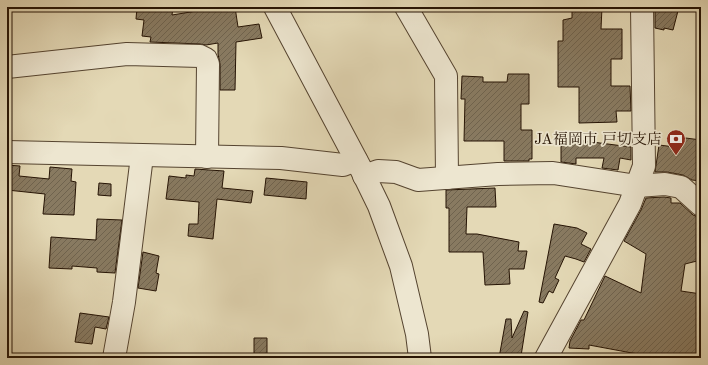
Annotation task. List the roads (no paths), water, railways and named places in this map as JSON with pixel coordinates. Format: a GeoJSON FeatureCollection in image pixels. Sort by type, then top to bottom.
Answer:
{"type":"FeatureCollection","features":[{"type":"Feature","properties":{"kind":"street"},"geometry":{"type":"LineString","coordinates":[[275,7],[379,206],[401,266],[417,334],[420,358]]}},
{"type":"Feature","properties":{"kind":"street"},"geometry":{"type":"LineString","coordinates":[[406,7],[446,76],[447,178]]}},
{"type":"Feature","properties":{"kind":"street"},"geometry":{"type":"LineString","coordinates":[[546,358],[630,204],[644,166],[642,7]]}},
{"type":"Feature","properties":{"kind":"street"},"geometry":{"type":"LineString","coordinates":[[7,68],[127,54],[200,56],[206,59],[208,64],[206,157]]}},
{"type":"Feature","properties":{"kind":"street"},"geometry":{"type":"LineString","coordinates":[[7,152],[281,158],[396,172],[418,180],[498,174],[554,173],[637,186],[665,184],[681,187],[701,205]]}},
{"type":"Feature","properties":{"kind":"street"},"geometry":{"type":"LineString","coordinates":[[114,358],[124,302],[142,156]]}},
{"type":"Feature","properties":{"kind":"place","name":"JA福岡市 戸切支店"},"geometry":{"type":"Point","coordinates":[676,156]}}]}
